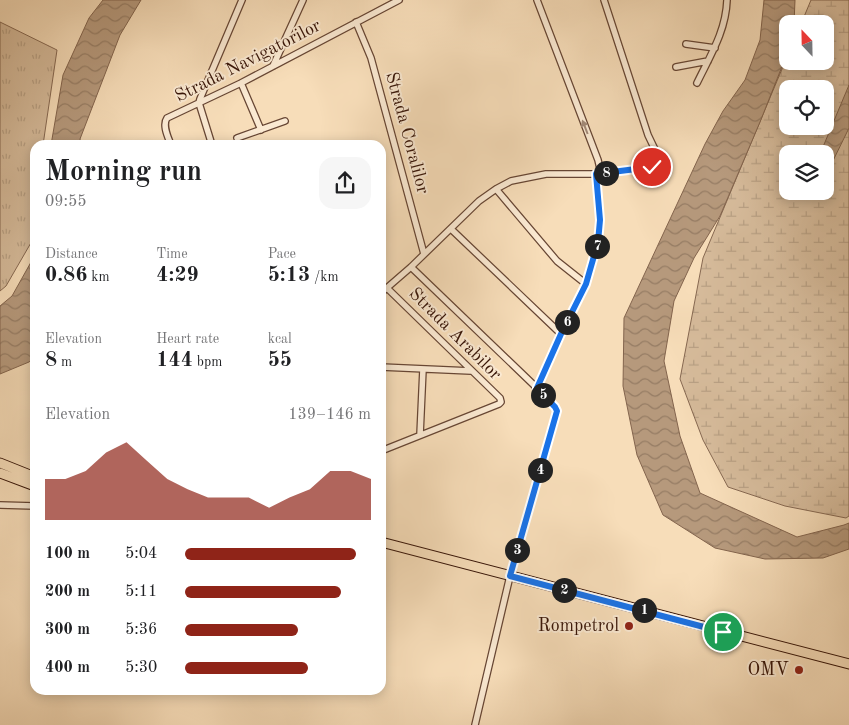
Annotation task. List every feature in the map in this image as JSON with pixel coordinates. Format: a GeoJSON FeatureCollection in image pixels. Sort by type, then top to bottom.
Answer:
{"type":"FeatureCollection","features":[{"type":"Feature","properties":{"kind":"main road"},"geometry":{"type":"LineString","coordinates":[[0,463],[30,478]]}},
{"type":"Feature","properties":{"kind":"main road"},"geometry":{"type":"LineString","coordinates":[[0,473],[30,478]]}},
{"type":"Feature","properties":{"kind":"main road"},"geometry":{"type":"LineString","coordinates":[[386,543],[849,664]]}},
{"type":"Feature","properties":{"kind":"street"},"geometry":{"type":"LineString","coordinates":[[210,140],[199,103],[242,0]]}},
{"type":"Feature","properties":{"kind":"street"},"geometry":{"type":"LineString","coordinates":[[273,66],[303,0]]}},
{"type":"Feature","properties":{"kind":"street","name":"Strada Navigatorilor"},"geometry":{"type":"LineString","coordinates":[[170,140],[165,122],[167,118],[241,83],[399,0]]}},
{"type":"Feature","properties":{"kind":"street"},"geometry":{"type":"LineString","coordinates":[[537,0],[598,160],[600,220],[598,242],[586,284],[537,388]]}},
{"type":"Feature","properties":{"kind":"street"},"geometry":{"type":"LineString","coordinates":[[387,288],[479,201],[511,181],[546,174],[598,174],[652,167],[658,162],[604,0]]}},
{"type":"Feature","properties":{"kind":"street"},"geometry":{"type":"LineString","coordinates":[[697,83],[715,48],[723,27],[727,0]]}},
{"type":"Feature","properties":{"kind":"street","name":"Strada Coralilor"},"geometry":{"type":"LineString","coordinates":[[356,22],[371,58],[424,254]]}},
{"type":"Feature","properties":{"kind":"street"},"geometry":{"type":"LineString","coordinates":[[686,44],[715,48]]}},
{"type":"Feature","properties":{"kind":"street"},"geometry":{"type":"LineString","coordinates":[[676,66],[708,61]]}},
{"type":"Feature","properties":{"kind":"street"},"geometry":{"type":"LineString","coordinates":[[241,83],[261,130]]}},
{"type":"Feature","properties":{"kind":"street"},"geometry":{"type":"LineString","coordinates":[[237,138],[285,121]]}},
{"type":"Feature","properties":{"kind":"street"},"geometry":{"type":"LineString","coordinates":[[496,189],[557,261],[586,284]]}},
{"type":"Feature","properties":{"kind":"street"},"geometry":{"type":"LineString","coordinates":[[451,229],[561,334]]}},
{"type":"Feature","properties":{"kind":"street"},"geometry":{"type":"LineString","coordinates":[[411,267],[537,388],[557,411],[510,576],[475,725]]}},
{"type":"Feature","properties":{"kind":"street","name":"Strada Arabilor"},"geometry":{"type":"LineString","coordinates":[[387,288],[500,398],[498,404],[420,435]]}},
{"type":"Feature","properties":{"kind":"street"},"geometry":{"type":"LineString","coordinates":[[386,368],[471,371]]}},
{"type":"Feature","properties":{"kind":"street"},"geometry":{"type":"LineString","coordinates":[[386,449],[420,435],[423,369]]}},
{"type":"Feature","properties":{"kind":"street"},"geometry":{"type":"LineString","coordinates":[[0,505],[30,506]]}},
{"type":"Feature","properties":{"kind":"green space"},"geometry":{"type":"Polygon","coordinates":[[[811,0],[849,0],[849,516],[846,518],[785,506],[728,487],[703,440],[680,379],[703,258],[782,70],[834,70],[834,15],[805,15],[811,0]]]}},
{"type":"Feature","properties":{"kind":"green space"},"geometry":{"type":"Polygon","coordinates":[[[0,22],[57,50],[44,140],[30,140],[30,244],[6,286],[0,291],[0,22]]]}},
{"type":"Feature","properties":{"kind":"water"},"geometry":{"type":"Polygon","coordinates":[[[103,0],[141,0],[120,35],[80,140],[52,140],[63,75],[89,18],[103,0]]]}},
{"type":"Feature","properties":{"kind":"water"},"geometry":{"type":"Polygon","coordinates":[[[764,0],[795,0],[794,15],[779,15],[779,70],[781,70],[760,122],[720,216],[694,258],[674,301],[664,361],[680,436],[700,493],[797,537],[849,523],[849,549],[823,558],[765,559],[715,548],[663,515],[637,455],[623,386],[624,318],[705,144],[723,111],[745,80],[760,40],[764,0]]]}},
{"type":"Feature","properties":{"kind":"water"},"geometry":{"type":"Polygon","coordinates":[[[849,85],[849,128],[834,159],[834,145],[824,145],[828,135],[834,135],[834,121],[849,85]]]}},
{"type":"Feature","properties":{"kind":"water"},"geometry":{"type":"Polygon","coordinates":[[[30,264],[30,361],[0,374],[0,306],[12,296],[30,264]]]}},
{"type":"Feature","properties":{"kind":"place","name":"Rompetrol"},"geometry":{"type":"Point","coordinates":[629,626]}},
{"type":"Feature","properties":{"kind":"place","name":"OMV"},"geometry":{"type":"Point","coordinates":[799,670]}},
{"type":"Feature","properties":{"kind":"route"},"geometry":{"type":"LineString","coordinates":[[652,167],[596,174],[600,220],[598,242],[586,284],[537,388],[557,411],[510,576],[723,632]]}}]}
